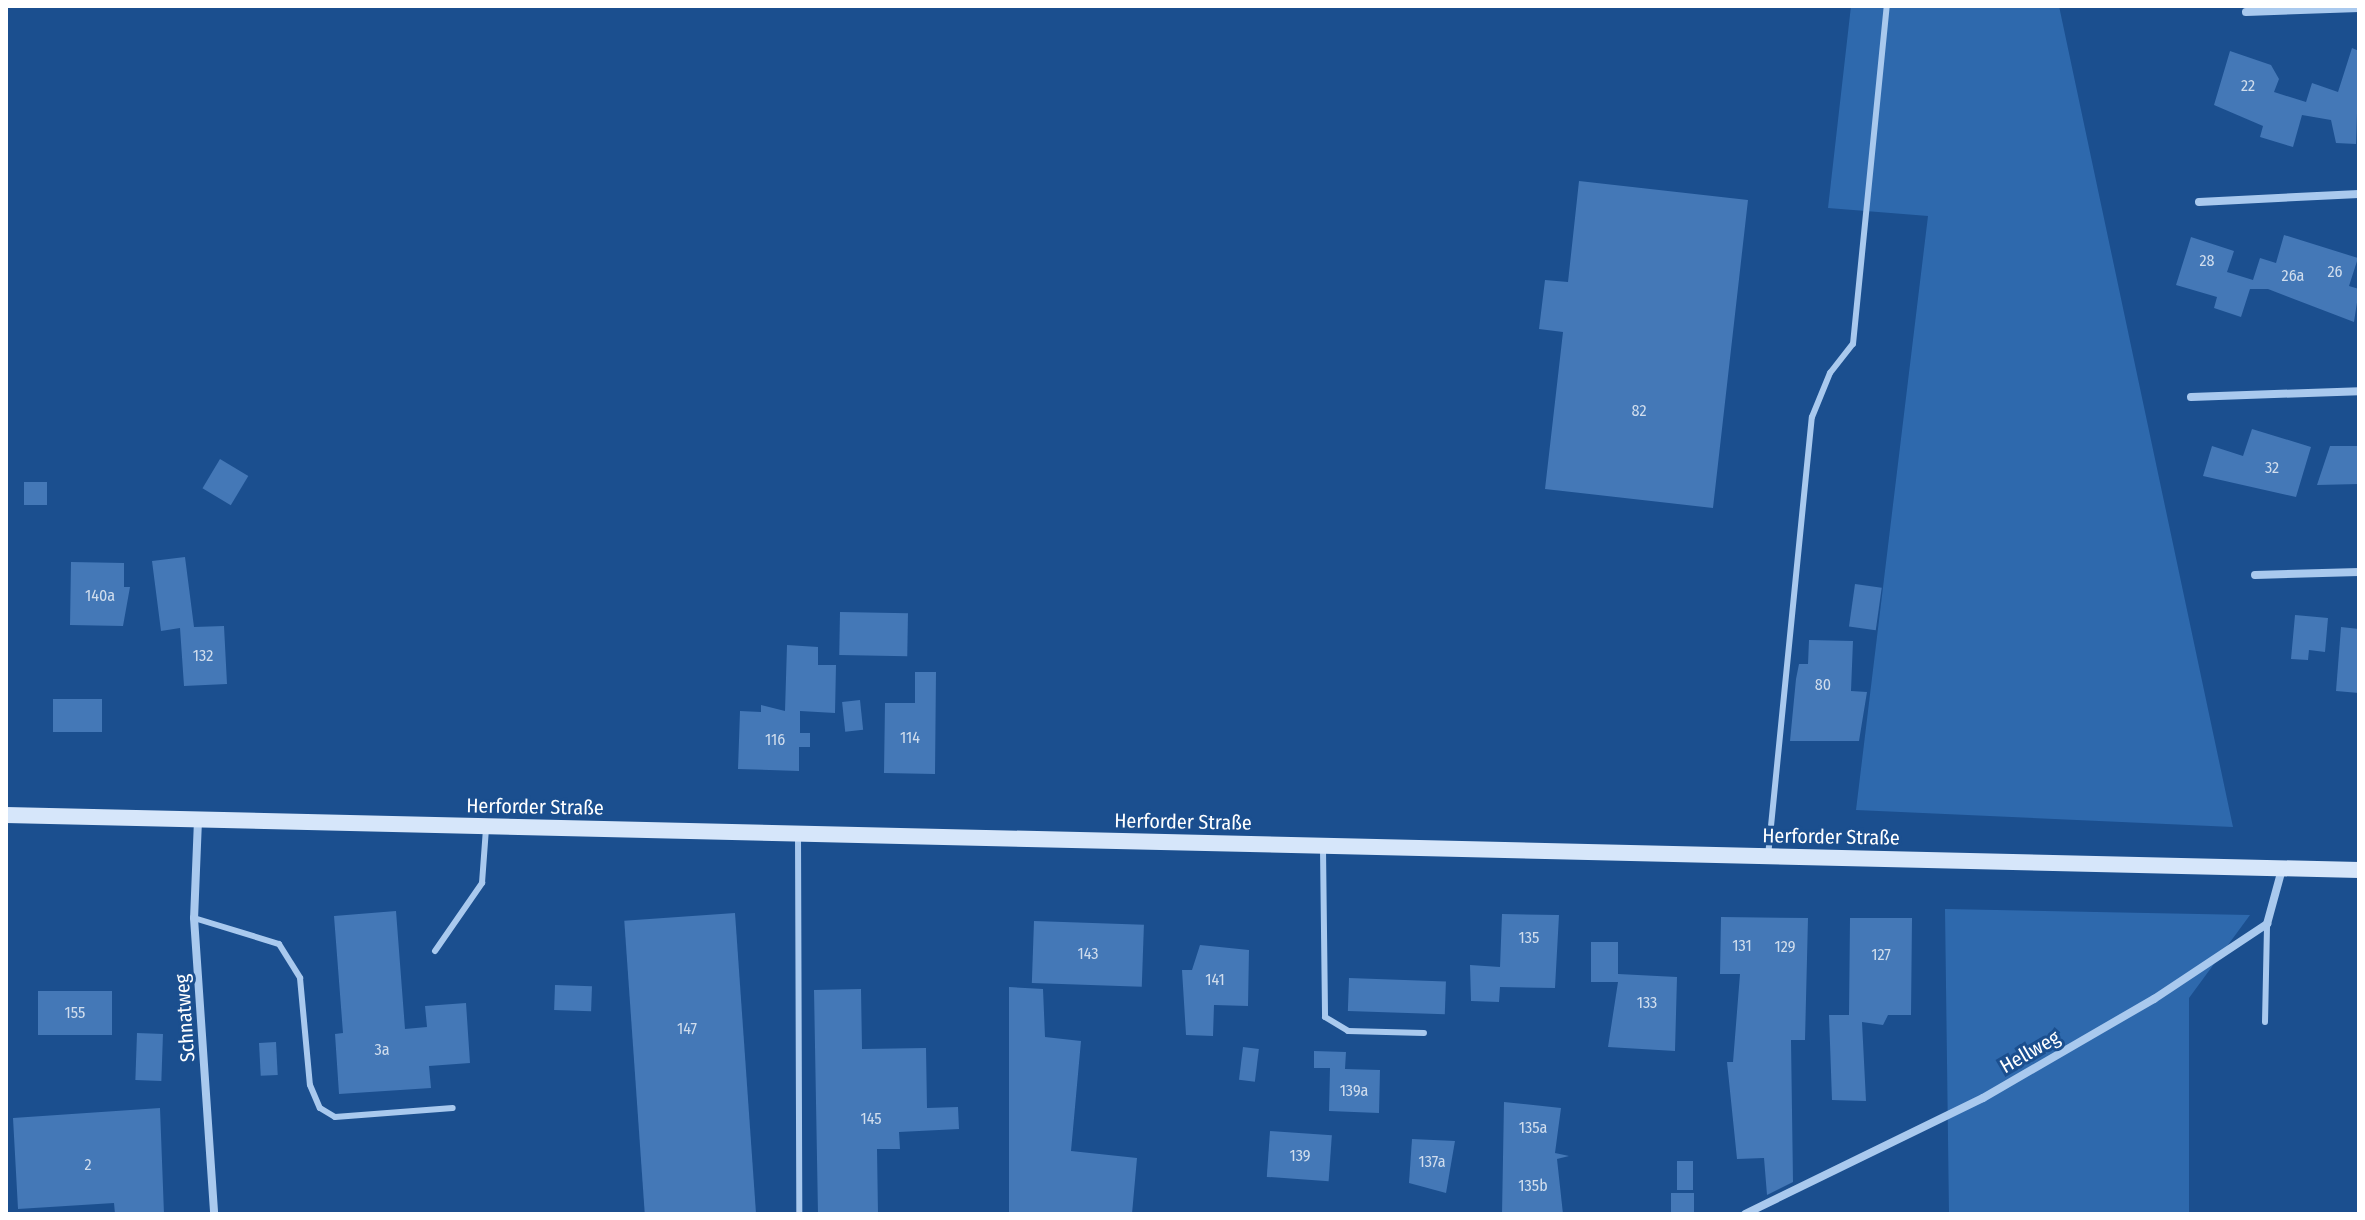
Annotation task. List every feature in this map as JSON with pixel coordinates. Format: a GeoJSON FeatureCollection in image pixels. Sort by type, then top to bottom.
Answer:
{"type":"FeatureCollection","features":[{"type":"Feature","properties":{"kind":"main road","name":"Herforder Straße"},"geometry":{"type":"LineString","coordinates":[[6,815],[2359,870]]}},
{"type":"Feature","properties":{"kind":"street"},"geometry":{"type":"LineString","coordinates":[[2246,12],[2359,8]]}},
{"type":"Feature","properties":{"kind":"street"},"geometry":{"type":"LineString","coordinates":[[2199,202],[2359,194]]}},
{"type":"Feature","properties":{"kind":"street"},"geometry":{"type":"LineString","coordinates":[[2191,397],[2359,391]]}},
{"type":"Feature","properties":{"kind":"street"},"geometry":{"type":"LineString","coordinates":[[2255,575],[2359,572]]}},
{"type":"Feature","properties":{"kind":"street","name":"Schnatweg"},"geometry":{"type":"LineString","coordinates":[[198,819],[194,918],[214,1214]]}},
{"type":"Feature","properties":{"kind":"street"},"geometry":{"type":"LineString","coordinates":[[2267,924],[2283,868]]}},
{"type":"Feature","properties":{"kind":"street","name":"Hellweg"},"geometry":{"type":"LineString","coordinates":[[1745,1214],[1983,1098],[2267,924]]}},
{"type":"Feature","properties":{"kind":"lane"},"geometry":{"type":"LineString","coordinates":[[1768,856],[1812,417],[1830,373],[1853,344],[1887,6]]}},
{"type":"Feature","properties":{"kind":"lane"},"geometry":{"type":"LineString","coordinates":[[435,951],[482,883],[486,825]]}},
{"type":"Feature","properties":{"kind":"lane"},"geometry":{"type":"LineString","coordinates":[[798,833],[799,1214]]}},
{"type":"Feature","properties":{"kind":"lane"},"geometry":{"type":"LineString","coordinates":[[1323,845],[1325,1017],[1348,1031],[1424,1033]]}},
{"type":"Feature","properties":{"kind":"lane"},"geometry":{"type":"LineString","coordinates":[[194,918],[279,944],[300,978],[310,1085],[320,1108],[335,1117],[453,1108]]}},
{"type":"Feature","properties":{"kind":"lane"},"geometry":{"type":"LineString","coordinates":[[2265,1022],[2267,924]]}},
{"type":"Feature","properties":{"kind":"shaded area"},"geometry":{"type":"Polygon","coordinates":[[[1851,6],[2059,6],[2233,827],[1856,810],[1928,216],[1828,208],[1851,6]]]}},
{"type":"Feature","properties":{"kind":"shaded area"},"geometry":{"type":"Polygon","coordinates":[[[1945,909],[2250,915],[2189,998],[2189,1214],[1949,1214],[1945,909]]]}},
{"type":"Feature","properties":{"kind":"building"},"geometry":{"type":"Polygon","coordinates":[[[2352,48],[2359,51],[2356,144],[2336,143],[2331,120],[2302,115],[2293,147],[2260,137],[2263,126],[2214,105],[2230,51],[2271,65],[2279,79],[2274,92],[2306,102],[2312,83],[2338,92],[2352,48]]]}},
{"type":"Feature","properties":{"kind":"building"},"geometry":{"type":"Polygon","coordinates":[[[1579,181],[1748,200],[1713,508],[1545,489],[1563,332],[1539,329],[1545,280],[1568,282],[1579,181]]]}},
{"type":"Feature","properties":{"kind":"building"},"geometry":{"type":"Polygon","coordinates":[[[2284,235],[2358,258],[2349,286],[2359,289],[2354,322],[2268,289],[2250,289],[2241,317],[2214,308],[2217,297],[2176,285],[2191,237],[2234,251],[2227,272],[2253,280],[2260,258],[2276,263],[2284,235]]]}},
{"type":"Feature","properties":{"kind":"building"},"geometry":{"type":"Polygon","coordinates":[[[2252,429],[2311,447],[2296,497],[2203,476],[2212,446],[2243,456],[2252,429]]]}},
{"type":"Feature","properties":{"kind":"building"},"geometry":{"type":"Polygon","coordinates":[[[2330,446],[2359,446],[2359,484],[2317,485],[2330,446]]]}},
{"type":"Feature","properties":{"kind":"building"},"geometry":{"type":"Polygon","coordinates":[[[220,459],[248,476],[231,505],[202,488],[220,459]]]}},
{"type":"Feature","properties":{"kind":"building"},"geometry":{"type":"Polygon","coordinates":[[[24,482],[47,482],[47,505],[24,505],[24,482]]]}},
{"type":"Feature","properties":{"kind":"building"},"geometry":{"type":"Polygon","coordinates":[[[185,557],[194,627],[224,626],[227,684],[184,686],[180,628],[161,631],[152,561],[185,557]]]}},
{"type":"Feature","properties":{"kind":"building"},"geometry":{"type":"Polygon","coordinates":[[[71,562],[124,563],[124,587],[130,587],[123,626],[70,625],[71,562]]]}},
{"type":"Feature","properties":{"kind":"building"},"geometry":{"type":"Polygon","coordinates":[[[1855,584],[1882,588],[1876,630],[1849,627],[1855,584]]]}},
{"type":"Feature","properties":{"kind":"building"},"geometry":{"type":"Polygon","coordinates":[[[840,612],[908,613],[907,656],[839,655],[840,612]]]}},
{"type":"Feature","properties":{"kind":"building"},"geometry":{"type":"Polygon","coordinates":[[[2295,615],[2328,618],[2325,652],[2309,650],[2308,660],[2291,659],[2295,615]]]}},
{"type":"Feature","properties":{"kind":"building"},"geometry":{"type":"Polygon","coordinates":[[[2341,627],[2359,629],[2359,693],[2336,691],[2341,627]]]}},
{"type":"Feature","properties":{"kind":"building"},"geometry":{"type":"Polygon","coordinates":[[[1809,640],[1853,641],[1851,691],[1867,692],[1859,741],[1790,741],[1796,679],[1799,664],[1808,664],[1809,640]]]}},
{"type":"Feature","properties":{"kind":"building"},"geometry":{"type":"Polygon","coordinates":[[[787,645],[818,647],[818,665],[836,665],[835,713],[800,711],[800,733],[810,733],[810,747],[799,747],[799,771],[738,769],[740,711],[761,712],[761,705],[785,711],[787,645]]]}},
{"type":"Feature","properties":{"kind":"building"},"geometry":{"type":"Polygon","coordinates":[[[915,672],[936,672],[935,774],[884,773],[885,703],[915,703],[915,672]]]}},
{"type":"Feature","properties":{"kind":"building"},"geometry":{"type":"Polygon","coordinates":[[[53,699],[102,699],[102,732],[53,732],[53,699]]]}},
{"type":"Feature","properties":{"kind":"building"},"geometry":{"type":"Polygon","coordinates":[[[860,700],[863,730],[845,732],[842,702],[860,700]]]}},
{"type":"Feature","properties":{"kind":"building"},"geometry":{"type":"Polygon","coordinates":[[[396,911],[405,1029],[427,1027],[425,1006],[466,1003],[470,1063],[429,1066],[431,1088],[339,1094],[335,1034],[343,1033],[334,916],[396,911]]]}},
{"type":"Feature","properties":{"kind":"building"},"geometry":{"type":"Polygon","coordinates":[[[735,913],[756,1214],[645,1214],[624,921],[735,913]]]}},
{"type":"Feature","properties":{"kind":"building"},"geometry":{"type":"Polygon","coordinates":[[[1502,914],[1559,915],[1555,988],[1500,987],[1499,1002],[1471,1001],[1470,965],[1500,967],[1502,914]]]}},
{"type":"Feature","properties":{"kind":"building"},"geometry":{"type":"Polygon","coordinates":[[[1721,917],[1808,918],[1805,1040],[1791,1040],[1793,1182],[1767,1195],[1764,1158],[1737,1159],[1727,1062],[1733,1062],[1740,974],[1720,974],[1721,917]]]}},
{"type":"Feature","properties":{"kind":"building"},"geometry":{"type":"Polygon","coordinates":[[[1850,918],[1912,918],[1911,1015],[1888,1015],[1883,1025],[1862,1022],[1866,1101],[1832,1100],[1829,1015],[1849,1015],[1850,918]]]}},
{"type":"Feature","properties":{"kind":"building"},"geometry":{"type":"Polygon","coordinates":[[[1034,921],[1144,925],[1142,987],[1032,983],[1034,921]]]}},
{"type":"Feature","properties":{"kind":"building"},"geometry":{"type":"Polygon","coordinates":[[[1591,942],[1618,942],[1618,974],[1677,977],[1675,1051],[1608,1047],[1618,982],[1591,982],[1591,942]]]}},
{"type":"Feature","properties":{"kind":"building"},"geometry":{"type":"Polygon","coordinates":[[[1200,945],[1249,950],[1248,1006],[1214,1005],[1213,1036],[1186,1035],[1182,970],[1192,970],[1200,945]]]}},
{"type":"Feature","properties":{"kind":"building"},"geometry":{"type":"Polygon","coordinates":[[[1349,978],[1446,981],[1445,1014],[1348,1011],[1349,978]]]}},
{"type":"Feature","properties":{"kind":"building"},"geometry":{"type":"Polygon","coordinates":[[[555,985],[592,986],[591,1011],[554,1010],[555,985]]]}},
{"type":"Feature","properties":{"kind":"building"},"geometry":{"type":"Polygon","coordinates":[[[1009,987],[1043,989],[1045,1037],[1081,1041],[1071,1151],[1137,1158],[1132,1214],[1009,1214],[1009,987]]]}},
{"type":"Feature","properties":{"kind":"building"},"geometry":{"type":"Polygon","coordinates":[[[861,989],[862,1049],[926,1048],[927,1108],[958,1107],[959,1129],[899,1132],[900,1149],[877,1149],[878,1214],[818,1214],[814,990],[861,989]]]}},
{"type":"Feature","properties":{"kind":"building"},"geometry":{"type":"Polygon","coordinates":[[[38,991],[112,991],[112,1035],[38,1035],[38,991]]]}},
{"type":"Feature","properties":{"kind":"building"},"geometry":{"type":"Polygon","coordinates":[[[137,1033],[163,1034],[161,1081],[135,1080],[137,1033]]]}},
{"type":"Feature","properties":{"kind":"building"},"geometry":{"type":"Polygon","coordinates":[[[276,1042],[278,1075],[261,1076],[259,1043],[276,1042]]]}},
{"type":"Feature","properties":{"kind":"building"},"geometry":{"type":"Polygon","coordinates":[[[1243,1047],[1259,1049],[1255,1082],[1239,1080],[1243,1047]]]}},
{"type":"Feature","properties":{"kind":"building"},"geometry":{"type":"Polygon","coordinates":[[[1314,1051],[1346,1052],[1345,1069],[1380,1070],[1379,1113],[1329,1111],[1330,1068],[1314,1068],[1314,1051]]]}},
{"type":"Feature","properties":{"kind":"building"},"geometry":{"type":"Polygon","coordinates":[[[1504,1102],[1561,1108],[1555,1153],[1569,1156],[1557,1159],[1563,1214],[1502,1214],[1504,1102]]]}},
{"type":"Feature","properties":{"kind":"building"},"geometry":{"type":"Polygon","coordinates":[[[160,1108],[164,1214],[115,1214],[114,1203],[18,1209],[13,1118],[160,1108]]]}},
{"type":"Feature","properties":{"kind":"building"},"geometry":{"type":"Polygon","coordinates":[[[1270,1131],[1332,1135],[1329,1181],[1267,1177],[1270,1131]]]}},
{"type":"Feature","properties":{"kind":"building"},"geometry":{"type":"Polygon","coordinates":[[[1412,1139],[1455,1141],[1446,1193],[1409,1183],[1412,1139]]]}},
{"type":"Feature","properties":{"kind":"building"},"geometry":{"type":"Polygon","coordinates":[[[1677,1161],[1693,1161],[1693,1190],[1677,1190],[1677,1161]]]}},
{"type":"Feature","properties":{"kind":"building"},"geometry":{"type":"Polygon","coordinates":[[[1671,1193],[1694,1193],[1694,1214],[1671,1214],[1671,1193]]]}}]}
